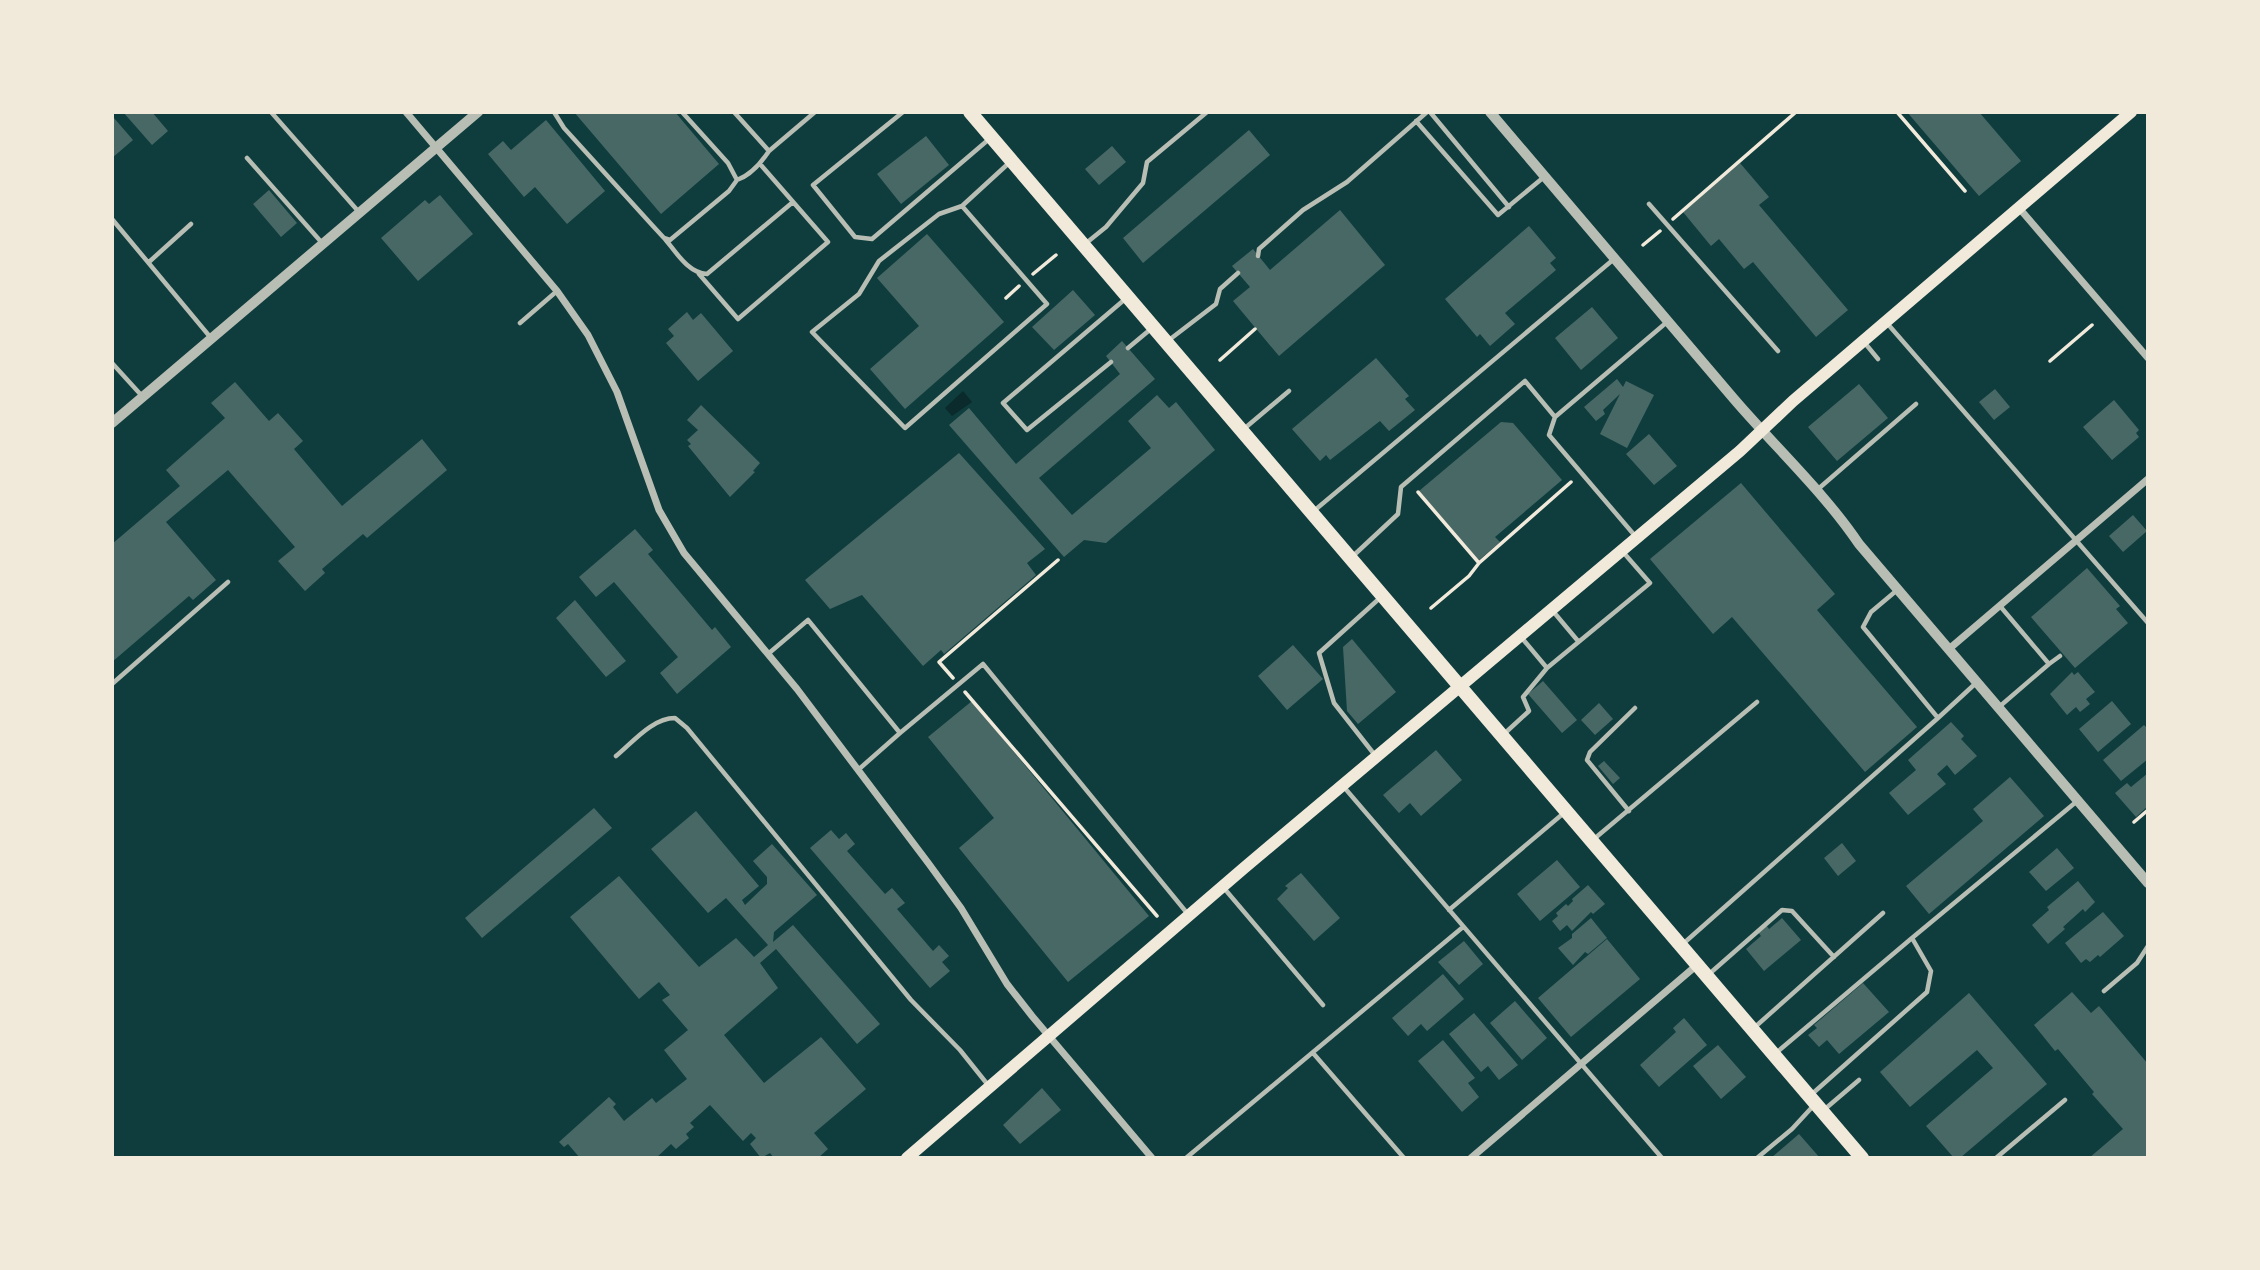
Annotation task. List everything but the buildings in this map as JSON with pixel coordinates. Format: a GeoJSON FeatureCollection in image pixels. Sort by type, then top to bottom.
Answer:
{"type":"FeatureCollection","features":[{"type":"Feature","properties":{"kind":"main road"},"geometry":{"type":"LineString","coordinates":[[970,112],[1862,1158]]}},
{"type":"Feature","properties":{"kind":"main road"},"geometry":{"type":"LineString","coordinates":[[908,1158],[1223,886],[1622,551],[2131,112]]}},
{"type":"Feature","properties":{"kind":"street"},"geometry":{"type":"LineString","coordinates":[[407,112],[556,291],[588,335],[609,374],[629,424],[648,484],[670,531],[684,553],[768,654],[858,770],[961,908],[1007,984],[1152,1158]]}},
{"type":"Feature","properties":{"kind":"street"},"geometry":{"type":"LineString","coordinates":[[112,423],[478,112]]}},
{"type":"Feature","properties":{"kind":"street"},"geometry":{"type":"LineString","coordinates":[[1490,112],[1817,491],[2148,883]]}},
{"type":"Feature","properties":{"kind":"street"},"geometry":{"type":"LineString","coordinates":[[2019,208],[2148,358]]}},
{"type":"Feature","properties":{"kind":"street"},"geometry":{"type":"LineString","coordinates":[[1949,649],[2148,479]]}},
{"type":"Feature","properties":{"kind":"street"},"geometry":{"type":"LineString","coordinates":[[1471,1158],[1580,1064],[1701,971]]}},
{"type":"Feature","properties":{"kind":"lane"},"geometry":{"type":"LineString","coordinates":[[271,112],[360,214]]}},
{"type":"Feature","properties":{"kind":"lane"},"geometry":{"type":"LineString","coordinates":[[554,112],[564,128],[738,319],[828,242],[760,164]]}},
{"type":"Feature","properties":{"kind":"lane"},"geometry":{"type":"LineString","coordinates":[[682,112],[728,163],[737,180]]}},
{"type":"Feature","properties":{"kind":"lane"},"geometry":{"type":"LineString","coordinates":[[734,112],[769,151]]}},
{"type":"Feature","properties":{"kind":"lane"},"geometry":{"type":"LineString","coordinates":[[664,238],[670,240],[729,191],[737,180],[760,164],[769,151],[815,112]]}},
{"type":"Feature","properties":{"kind":"lane"},"geometry":{"type":"LineString","coordinates":[[903,112],[813,185],[855,237],[872,239],[992,137]]}},
{"type":"Feature","properties":{"kind":"lane"},"geometry":{"type":"LineString","coordinates":[[1084,245],[1106,227],[1143,183],[1147,162],[1207,112]]}},
{"type":"Feature","properties":{"kind":"lane"},"geometry":{"type":"LineString","coordinates":[[1258,256],[1259,249],[1303,210],[1347,182],[1429,112],[1508,207]]}},
{"type":"Feature","properties":{"kind":"lane"},"geometry":{"type":"LineString","coordinates":[[1416,121],[1498,215],[1545,176]]}},
{"type":"Feature","properties":{"kind":"lane"},"geometry":{"type":"LineString","coordinates":[[247,158],[323,245]]}},
{"type":"Feature","properties":{"kind":"lane"},"geometry":{"type":"LineString","coordinates":[[962,206],[1047,304],[905,428],[812,332],[859,294],[879,261],[939,214],[962,206],[1011,160]]}},
{"type":"Feature","properties":{"kind":"lane"},"geometry":{"type":"LineString","coordinates":[[699,274],[707,274],[793,202]]}},
{"type":"Feature","properties":{"kind":"lane"},"geometry":{"type":"LineString","coordinates":[[1649,204],[1778,351]]}},
{"type":"Feature","properties":{"kind":"lane"},"geometry":{"type":"LineString","coordinates":[[112,219],[212,339]]}},
{"type":"Feature","properties":{"kind":"lane"},"geometry":{"type":"LineString","coordinates":[[149,262],[191,224]]}},
{"type":"Feature","properties":{"kind":"lane"},"geometry":{"type":"LineString","coordinates":[[1311,513],[1615,258]]}},
{"type":"Feature","properties":{"kind":"lane"},"geometry":{"type":"LineString","coordinates":[[1166,343],[1216,304],[1220,289],[1238,273]]}},
{"type":"Feature","properties":{"kind":"lane"},"geometry":{"type":"LineString","coordinates":[[520,323],[556,291]]}},
{"type":"Feature","properties":{"kind":"lane"},"geometry":{"type":"LineString","coordinates":[[1111,362],[1027,430],[1003,402],[1128,297]]}},
{"type":"Feature","properties":{"kind":"lane"},"geometry":{"type":"LineString","coordinates":[[1637,538],[1549,435],[1555,417],[1668,321]]}},
{"type":"Feature","properties":{"kind":"lane"},"geometry":{"type":"LineString","coordinates":[[1886,322],[1903,338],[2148,623]]}},
{"type":"Feature","properties":{"kind":"lane"},"geometry":{"type":"LineString","coordinates":[[1128,348],[1153,327]]}},
{"type":"Feature","properties":{"kind":"lane"},"geometry":{"type":"LineString","coordinates":[[1863,341],[1878,359]]}},
{"type":"Feature","properties":{"kind":"lane"},"geometry":{"type":"LineString","coordinates":[[112,363],[142,397]]}},
{"type":"Feature","properties":{"kind":"lane"},"geometry":{"type":"LineString","coordinates":[[1350,559],[1398,514],[1401,488],[1525,381],[1555,417]]}},
{"type":"Feature","properties":{"kind":"lane"},"geometry":{"type":"LineString","coordinates":[[1241,431],[1289,391]]}},
{"type":"Feature","properties":{"kind":"lane"},"geometry":{"type":"LineString","coordinates":[[1817,491],[1916,404]]}},
{"type":"Feature","properties":{"kind":"lane"},"geometry":{"type":"LineString","coordinates":[[1501,737],[1528,711],[1523,697],[1547,668],[1650,583],[1622,551]]}},
{"type":"Feature","properties":{"kind":"lane"},"geometry":{"type":"LineString","coordinates":[[112,684],[228,582]]}},
{"type":"Feature","properties":{"kind":"lane"},"geometry":{"type":"LineString","coordinates":[[1898,590],[1871,612],[1863,627],[1938,718]]}},
{"type":"Feature","properties":{"kind":"lane"},"geometry":{"type":"LineString","coordinates":[[1377,758],[1334,703],[1319,653],[1382,597]]}},
{"type":"Feature","properties":{"kind":"lane"},"geometry":{"type":"LineString","coordinates":[[2000,606],[2049,664]]}},
{"type":"Feature","properties":{"kind":"lane"},"geometry":{"type":"LineString","coordinates":[[1552,610],[1578,641]]}},
{"type":"Feature","properties":{"kind":"lane"},"geometry":{"type":"LineString","coordinates":[[768,654],[808,620],[900,733]]}},
{"type":"Feature","properties":{"kind":"lane"},"geometry":{"type":"LineString","coordinates":[[1521,636],[1547,668]]}},
{"type":"Feature","properties":{"kind":"lane"},"geometry":{"type":"LineString","coordinates":[[1998,708],[2060,656]]}},
{"type":"Feature","properties":{"kind":"lane"},"geometry":{"type":"LineString","coordinates":[[858,770],[983,664],[1189,915]]}},
{"type":"Feature","properties":{"kind":"lane"},"geometry":{"type":"LineString","coordinates":[[1680,946],[1977,683]]}},
{"type":"Feature","properties":{"kind":"lane"},"geometry":{"type":"LineString","coordinates":[[1591,842],[1757,702]]}},
{"type":"Feature","properties":{"kind":"lane"},"geometry":{"type":"LineString","coordinates":[[1629,811],[1587,760],[1590,752],[1635,708]]}},
{"type":"Feature","properties":{"kind":"lane"},"geometry":{"type":"LineString","coordinates":[[616,757],[652,726],[667,718],[675,718],[687,728],[911,1000],[960,1050],[990,1086]]}},
{"type":"Feature","properties":{"kind":"lane"},"geometry":{"type":"LineString","coordinates":[[1343,785],[1662,1158]]}},
{"type":"Feature","properties":{"kind":"lane"},"geometry":{"type":"LineString","coordinates":[[1774,1055],[2078,801]]}},
{"type":"Feature","properties":{"kind":"lane"},"geometry":{"type":"LineString","coordinates":[[1449,910],[1565,812]]}},
{"type":"Feature","properties":{"kind":"lane"},"geometry":{"type":"LineString","coordinates":[[1223,886],[1323,1005]]}},
{"type":"Feature","properties":{"kind":"lane"},"geometry":{"type":"LineString","coordinates":[[1701,971],[1782,910],[1787,909],[1792,911],[1833,957]]}},
{"type":"Feature","properties":{"kind":"lane"},"geometry":{"type":"LineString","coordinates":[[1752,1030],[1883,913]]}},
{"type":"Feature","properties":{"kind":"lane"},"geometry":{"type":"LineString","coordinates":[[1186,1158],[1463,927]]}},
{"type":"Feature","properties":{"kind":"lane"},"geometry":{"type":"LineString","coordinates":[[1757,1158],[1792,1129],[1927,992],[1931,971],[1912,938]]}},
{"type":"Feature","properties":{"kind":"lane"},"geometry":{"type":"LineString","coordinates":[[2104,991],[2137,963],[2148,946]]}},
{"type":"Feature","properties":{"kind":"lane"},"geometry":{"type":"LineString","coordinates":[[1313,1053],[1404,1158]]}},
{"type":"Feature","properties":{"kind":"lane"},"geometry":{"type":"LineString","coordinates":[[1816,1104],[1859,1080]]}},
{"type":"Feature","properties":{"kind":"lane"},"geometry":{"type":"LineString","coordinates":[[1996,1158],[2065,1100]]}},
{"type":"Feature","properties":{"kind":"path"},"geometry":{"type":"LineString","coordinates":[[1643,245],[1796,112]]}},
{"type":"Feature","properties":{"kind":"path"},"geometry":{"type":"LineString","coordinates":[[1897,112],[1965,191]]}},
{"type":"Feature","properties":{"kind":"path"},"geometry":{"type":"LineString","coordinates":[[2050,361],[2092,325]]}},
{"type":"Feature","properties":{"kind":"path"},"geometry":{"type":"LineString","coordinates":[[1220,360],[1255,329]]}},
{"type":"Feature","properties":{"kind":"path"},"geometry":{"type":"LineString","coordinates":[[1431,608],[1572,482]]}},
{"type":"Feature","properties":{"kind":"path"},"geometry":{"type":"LineString","coordinates":[[1418,492],[1479,563]]}},
{"type":"Feature","properties":{"kind":"path"},"geometry":{"type":"LineString","coordinates":[[2134,822],[2148,810]]}},
{"type":"Feature","properties":{"kind":"water"},"geometry":{"type":"Polygon","coordinates":[[[963,391],[972,402],[952,416],[945,408],[963,391]]]}}]}
